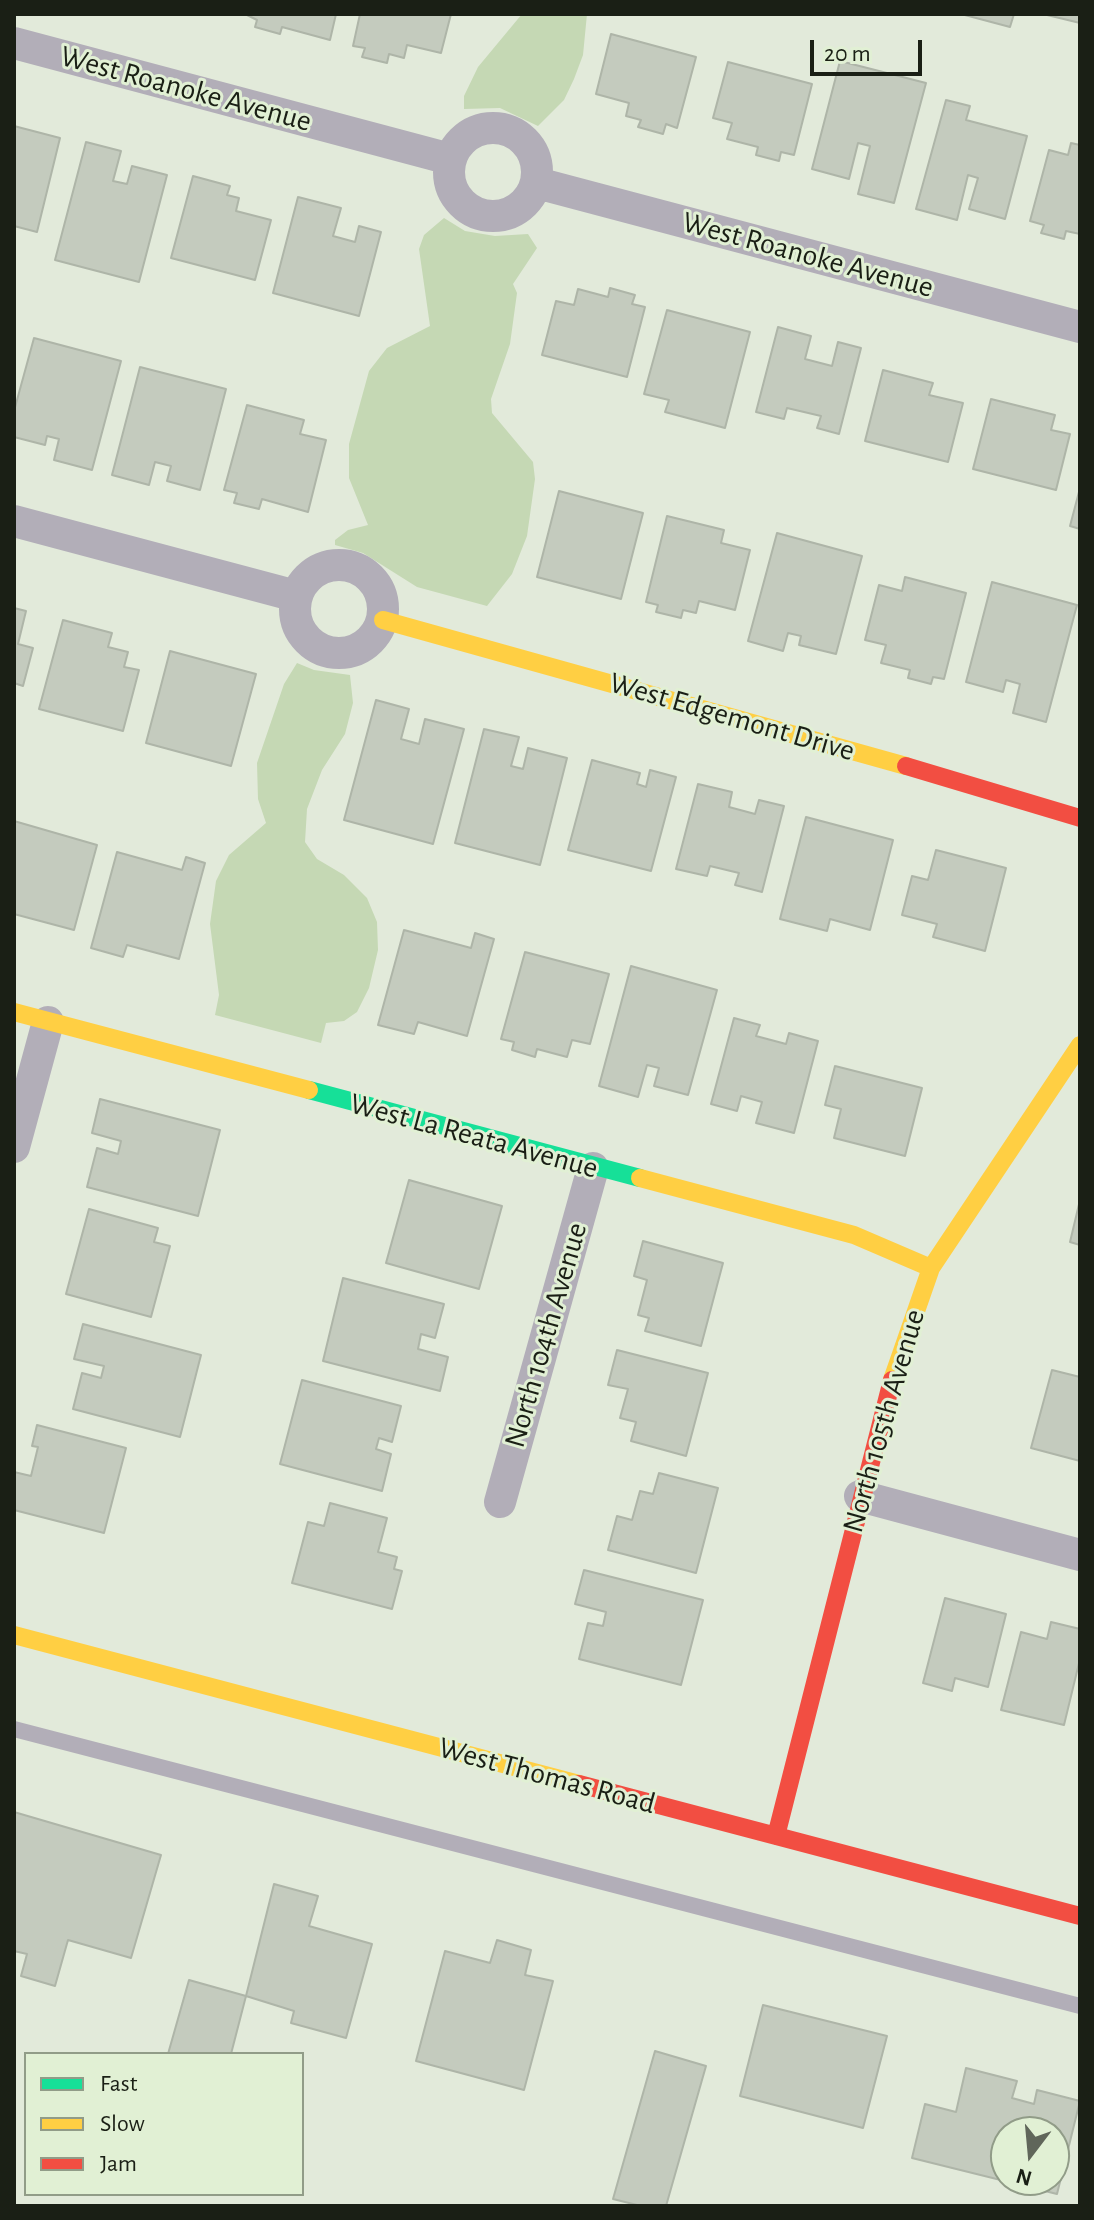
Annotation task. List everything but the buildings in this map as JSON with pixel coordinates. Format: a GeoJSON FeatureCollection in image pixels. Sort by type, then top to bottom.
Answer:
{"type":"FeatureCollection","features":[{"type":"Feature","properties":{"kind":"street","name":"West Roanoke Avenue"},"geometry":{"type":"LineString","coordinates":[[14,43],[450,159]]}},
{"type":"Feature","properties":{"kind":"street"},"geometry":{"type":"LineString","coordinates":[[497,127],[524,141],[533,153],[537,183],[531,195],[509,214],[481,215],[458,200],[448,173],[450,159],[467,135],[497,127]]}},
{"type":"Feature","properties":{"kind":"street","name":"West Roanoke Avenue"},"geometry":{"type":"LineString","coordinates":[[537,183],[1080,327]]}},
{"type":"Feature","properties":{"kind":"street"},"geometry":{"type":"LineString","coordinates":[[14,521],[296,596]]}},
{"type":"Feature","properties":{"kind":"street"},"geometry":{"type":"LineString","coordinates":[[350,566],[375,582],[384,607],[383,620],[375,636],[352,652],[321,650],[307,641],[298,628],[296,596],[306,579],[322,568],[350,566]]}},
{"type":"Feature","properties":{"kind":"street","name":"West Edgemont Drive"},"geometry":{"type":"LineString","coordinates":[[383,620],[1005,794],[1080,818]]}},
{"type":"Feature","properties":{"kind":"street","name":"West La Reata Avenue"},"geometry":{"type":"LineString","coordinates":[[14,1012],[854,1235],[931,1268]]}},
{"type":"Feature","properties":{"kind":"street"},"geometry":{"type":"LineString","coordinates":[[14,1147],[48,1022]]}},
{"type":"Feature","properties":{"kind":"street","name":"North 105th Avenue"},"geometry":{"type":"LineString","coordinates":[[776,1836],[885,1400],[931,1268],[1079,1049]]}},
{"type":"Feature","properties":{"kind":"street","name":"North 104th Avenue"},"geometry":{"type":"LineString","coordinates":[[500,1502],[593,1168]]}},
{"type":"Feature","properties":{"kind":"street"},"geometry":{"type":"LineString","coordinates":[[860,1496],[1080,1555]]}},
{"type":"Feature","properties":{"kind":"street","name":"West Thomas Road"},"geometry":{"type":"LineString","coordinates":[[14,1635],[1080,1916]]}},
{"type":"Feature","properties":{"kind":"lane"},"geometry":{"type":"LineString","coordinates":[[14,1729],[1080,2006]]}},
{"type":"Feature","properties":{"kind":"green space"},"geometry":{"type":"Polygon","coordinates":[[[522,14],[587,14],[583,55],[574,79],[564,100],[538,126],[500,108],[464,109],[464,96],[478,67],[522,14]]]}},
{"type":"Feature","properties":{"kind":"green space"},"geometry":{"type":"Polygon","coordinates":[[[444,218],[465,231],[495,236],[528,234],[537,248],[513,284],[517,293],[510,344],[491,399],[492,413],[533,462],[535,479],[527,536],[512,574],[487,606],[417,587],[363,553],[335,545],[335,540],[348,530],[368,525],[349,478],[349,444],[369,371],[387,348],[430,326],[419,249],[424,235],[444,218]]]}},
{"type":"Feature","properties":{"kind":"green space"},"geometry":{"type":"Polygon","coordinates":[[[297,663],[314,670],[350,675],[353,703],[345,734],[322,770],[307,809],[305,842],[317,859],[344,875],[367,898],[377,922],[378,950],[369,988],[357,1012],[344,1021],[326,1023],[321,1043],[215,1015],[219,995],[210,924],[216,881],[229,855],[266,823],[258,799],[257,763],[284,684],[297,663]]]}},
{"type":"Feature","properties":{"kind":"traffic: fast"},"geometry":{"type":"LineString","coordinates":[[309,1090],[640,1178]]}},
{"type":"Feature","properties":{"kind":"traffic: slow"},"geometry":{"type":"LineString","coordinates":[[383,620],[906,766]]}},
{"type":"Feature","properties":{"kind":"traffic: slow"},"geometry":{"type":"LineString","coordinates":[[14,1012],[309,1090]]}},
{"type":"Feature","properties":{"kind":"traffic: slow"},"geometry":{"type":"LineString","coordinates":[[892,1380],[931,1268],[1080,1045]]}},
{"type":"Feature","properties":{"kind":"traffic: slow"},"geometry":{"type":"LineString","coordinates":[[640,1178],[854,1235],[931,1268]]}},
{"type":"Feature","properties":{"kind":"traffic: slow"},"geometry":{"type":"LineString","coordinates":[[14,1635],[579,1784]]}},
{"type":"Feature","properties":{"kind":"traffic: jam"},"geometry":{"type":"LineString","coordinates":[[906,766],[1080,818]]}},
{"type":"Feature","properties":{"kind":"traffic: jam"},"geometry":{"type":"LineString","coordinates":[[776,1836],[892,1380]]}},
{"type":"Feature","properties":{"kind":"traffic: jam"},"geometry":{"type":"LineString","coordinates":[[579,1784],[1080,1916]]}}]}
